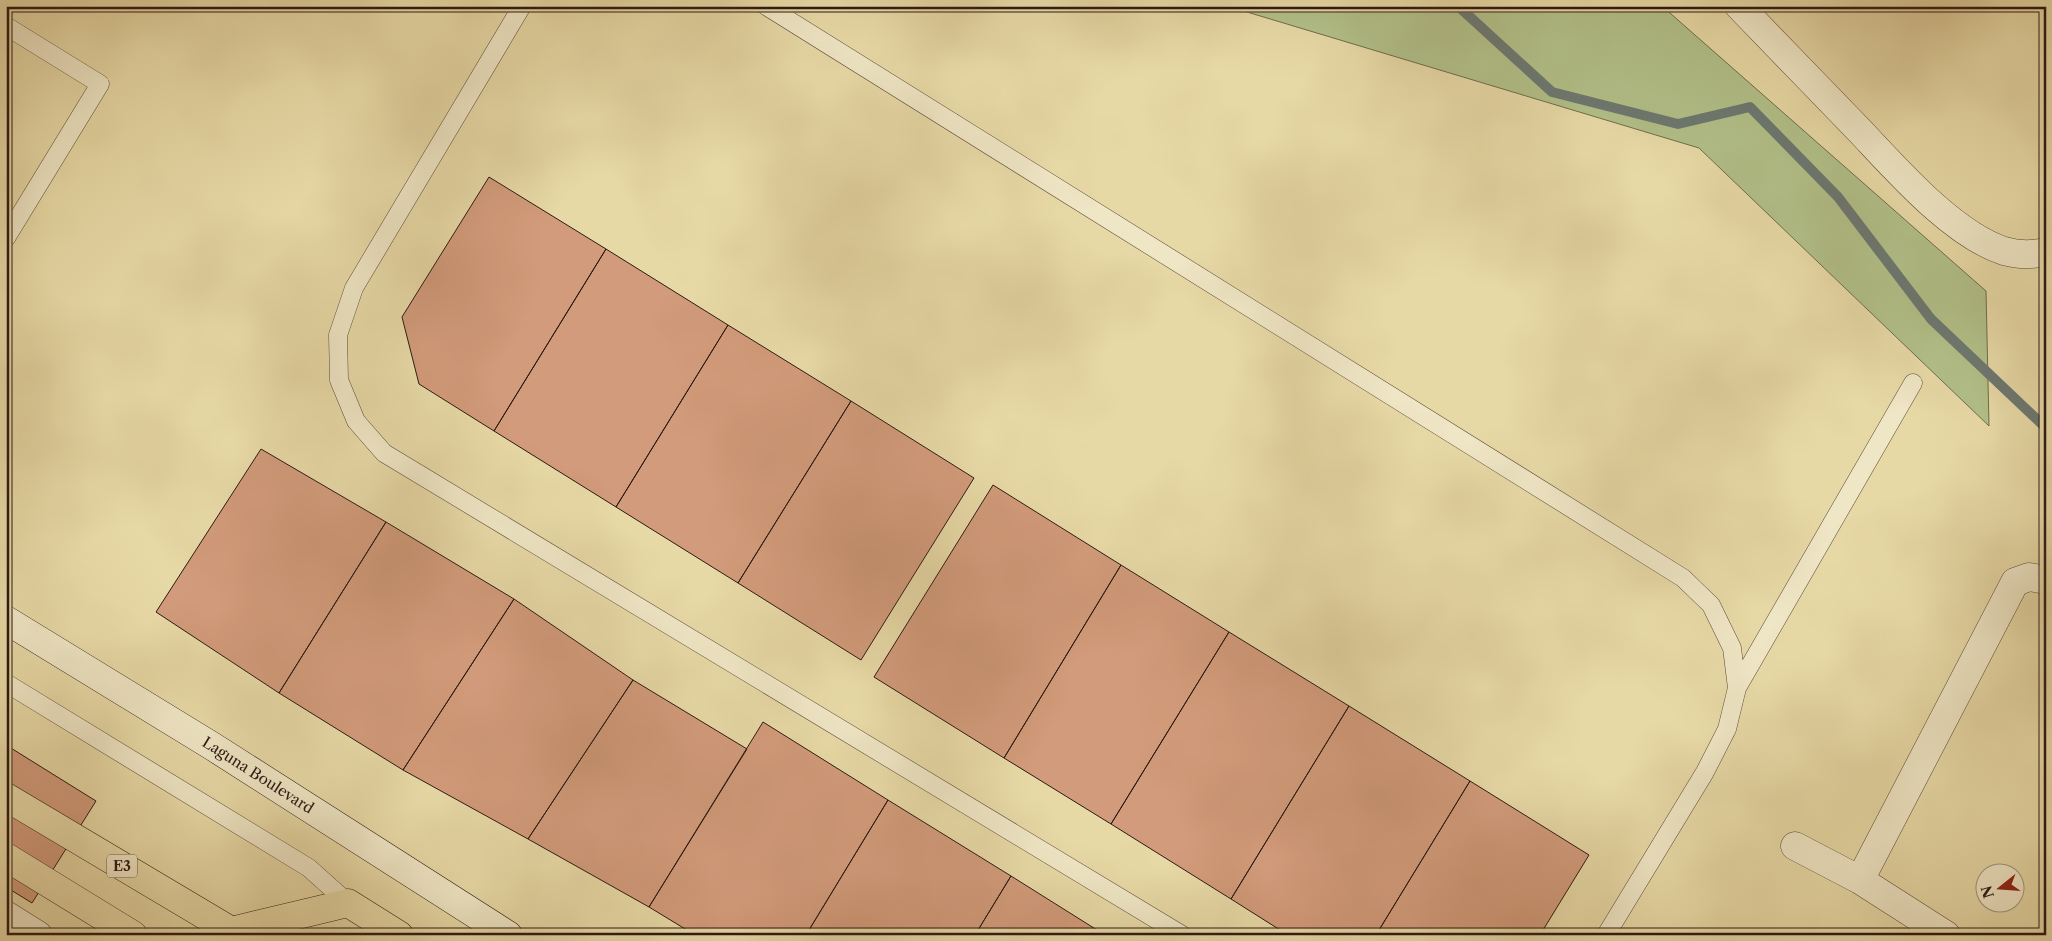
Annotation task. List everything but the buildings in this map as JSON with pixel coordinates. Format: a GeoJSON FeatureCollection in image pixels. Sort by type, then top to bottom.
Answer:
{"type":"FeatureCollection","features":[{"type":"Feature","properties":{"kind":"highway","name":"E3"},"geometry":{"type":"LineString","coordinates":[[6,797],[235,933]]}},
{"type":"Feature","properties":{"kind":"highway"},"geometry":{"type":"LineString","coordinates":[[6,857],[133,935]]}},
{"type":"Feature","properties":{"kind":"highway"},"geometry":{"type":"LineString","coordinates":[[235,933],[348,904],[399,935]]}},
{"type":"Feature","properties":{"kind":"street"},"geometry":{"type":"LineString","coordinates":[[1739,6],[1879,151],[1943,213],[1976,236],[2003,250],[2026,254],[2046,252]]}},
{"type":"Feature","properties":{"kind":"street"},"geometry":{"type":"LineString","coordinates":[[1860,880],[2015,582],[2029,577],[2046,580]]}},
{"type":"Feature","properties":{"kind":"street","name":"Laguna Boulevard"},"geometry":{"type":"LineString","coordinates":[[6,620],[212,746],[508,935]]}},
{"type":"Feature","properties":{"kind":"street"},"geometry":{"type":"LineString","coordinates":[[1795,846],[1860,880],[1946,935]]}},
{"type":"Feature","properties":{"kind":"street"},"geometry":{"type":"LineString","coordinates":[[6,915],[38,935]]}},
{"type":"Feature","properties":{"kind":"lane"},"geometry":{"type":"LineString","coordinates":[[522,6],[354,288],[338,334],[339,380],[356,421],[384,453],[1182,935]]}},
{"type":"Feature","properties":{"kind":"lane"},"geometry":{"type":"LineString","coordinates":[[766,6],[1683,578],[1711,605],[1720,622],[1732,648],[1737,688]]}},
{"type":"Feature","properties":{"kind":"lane"},"geometry":{"type":"LineString","coordinates":[[6,26],[100,84],[6,238]]}},
{"type":"Feature","properties":{"kind":"lane"},"geometry":{"type":"LineString","coordinates":[[1606,935],[1706,772],[1727,729],[1737,688],[1913,382]]}},
{"type":"Feature","properties":{"kind":"lane"},"geometry":{"type":"LineString","coordinates":[[6,683],[309,868],[348,904]]}},
{"type":"Feature","properties":{"kind":"green space"},"geometry":{"type":"Polygon","coordinates":[[[1227,6],[1662,6],[1986,291],[1989,426],[1699,148],[1227,6]]]}},
{"type":"Feature","properties":{"kind":"waterway"},"geometry":{"type":"LineString","coordinates":[[1458,6],[1552,92],[1678,124],[1750,107],[1838,197],[1931,319],[2046,428]]}}]}
